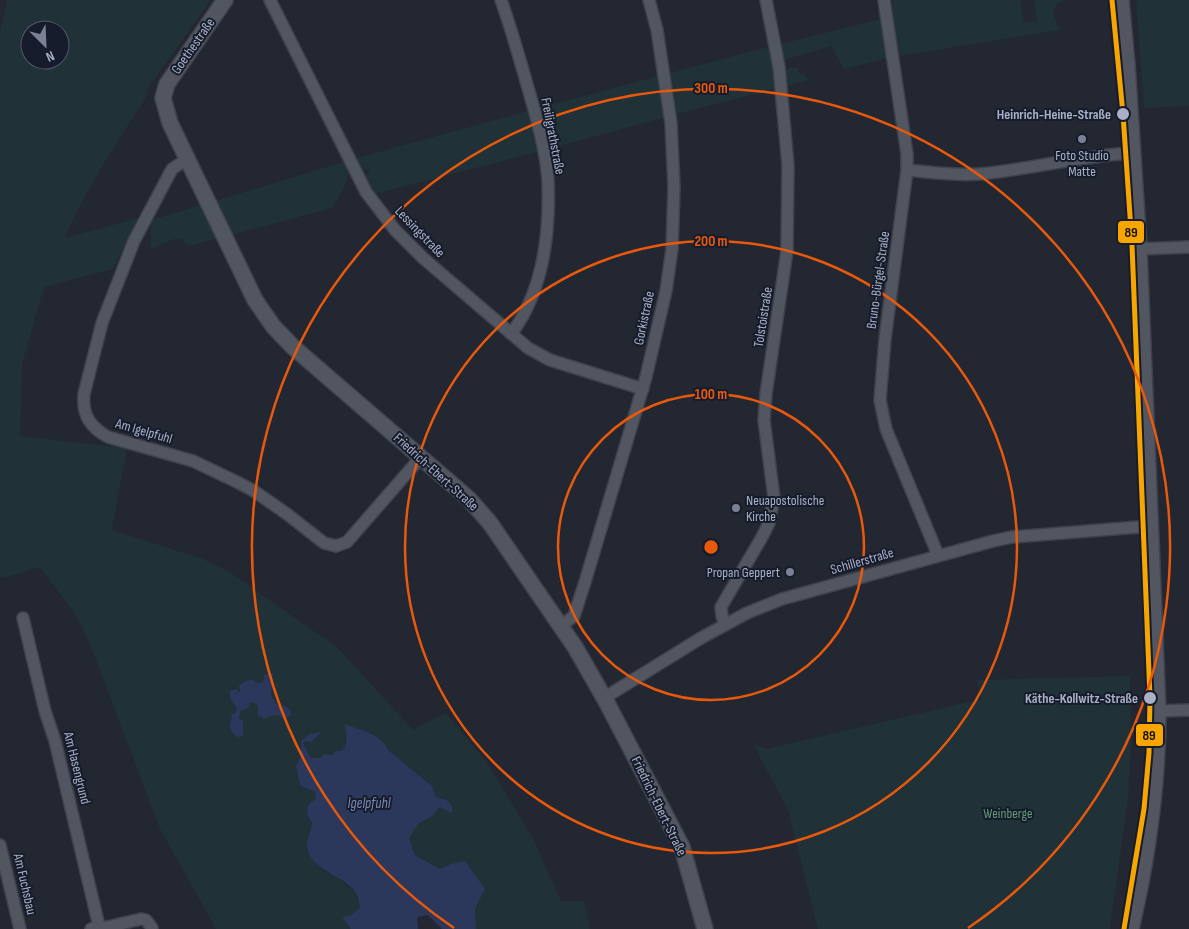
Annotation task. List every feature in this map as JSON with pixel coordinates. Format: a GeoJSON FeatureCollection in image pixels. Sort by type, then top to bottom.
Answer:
{"type":"FeatureCollection","features":[{"type":"Feature","properties":{"kind":"street","name":"Goethestraße"},"geometry":{"type":"LineString","coordinates":[[164,94],[171,78],[225,0]]}},
{"type":"Feature","properties":{"kind":"street","name":"Lessingstraße"},"geometry":{"type":"LineString","coordinates":[[270,0],[366,192],[395,230],[423,258],[528,348],[550,360],[643,389]]}},
{"type":"Feature","properties":{"kind":"street","name":"Freiligrathstraße"},"geometry":{"type":"LineString","coordinates":[[501,0],[512,30],[540,130],[548,180],[546,239],[538,282],[527,310],[511,334]]}},
{"type":"Feature","properties":{"kind":"street","name":"Gorkistraße"},"geometry":{"type":"LineString","coordinates":[[561,626],[574,616],[643,389],[666,291],[674,229],[671,123],[657,30],[649,0]]}},
{"type":"Feature","properties":{"kind":"street","name":"Tolstoistraße"},"geometry":{"type":"LineString","coordinates":[[725,624],[721,607],[765,530],[771,516],[774,498],[764,420],[766,394],[787,251],[788,165],[779,67],[766,0]]}},
{"type":"Feature","properties":{"kind":"street","name":"Bruno-Bürgel-Straße"},"geometry":{"type":"LineString","coordinates":[[884,0],[906,146],[907,170],[884,349],[880,400],[886,430],[938,555]]}},
{"type":"Feature","properties":{"kind":"street"},"geometry":{"type":"LineString","coordinates":[[1121,0],[1139,249],[1158,711],[1158,755],[1153,805],[1143,876],[1131,929]]}},
{"type":"Feature","properties":{"kind":"street","name":"Friedrich-Ebert-Straße"},"geometry":{"type":"LineString","coordinates":[[164,94],[166,112],[187,159],[255,300],[273,326],[300,354],[480,510],[575,647],[604,698],[682,847],[704,929]]}},
{"type":"Feature","properties":{"kind":"street"},"geometry":{"type":"LineString","coordinates":[[907,170],[957,175],[980,174],[1107,154],[1132,153]]}},
{"type":"Feature","properties":{"kind":"street","name":"Am Igelpfuhl"},"geometry":{"type":"LineString","coordinates":[[187,159],[172,169],[134,241],[102,323],[83,404],[86,414],[96,430],[108,437],[193,461],[237,482],[287,514],[324,543],[336,546],[347,542],[421,457]]}},
{"type":"Feature","properties":{"kind":"street"},"geometry":{"type":"LineString","coordinates":[[1139,249],[1189,247]]}},
{"type":"Feature","properties":{"kind":"street","name":"Schillerstraße"},"geometry":{"type":"LineString","coordinates":[[604,698],[725,624],[782,599],[938,555],[1012,537],[1151,526]]}},
{"type":"Feature","properties":{"kind":"street","name":"Am Hasengrund"},"geometry":{"type":"LineString","coordinates":[[23,618],[45,712],[55,741],[95,928]]}},
{"type":"Feature","properties":{"kind":"street"},"geometry":{"type":"LineString","coordinates":[[1158,711],[1189,710]]}},
{"type":"Feature","properties":{"kind":"street","name":"Am Fuchsbau"},"geometry":{"type":"LineString","coordinates":[[0,845],[20,929]]}},
{"type":"Feature","properties":{"kind":"street"},"geometry":{"type":"LineString","coordinates":[[95,928],[103,928],[141,919],[146,920],[152,928]]}},
{"type":"Feature","properties":{"kind":"green space"},"geometry":{"type":"Polygon","coordinates":[[[7,0],[211,0],[146,91],[148,95],[93,182],[65,238],[139,218],[113,269],[44,287],[22,364],[20,436],[127,448],[112,530],[203,559],[228,571],[338,648],[413,730],[446,713],[488,764],[533,838],[561,901],[584,901],[590,929],[476,929],[475,909],[485,889],[451,864],[440,869],[415,855],[409,838],[418,824],[432,816],[447,800],[436,797],[432,786],[389,751],[376,736],[345,724],[345,748],[330,756],[311,758],[303,743],[296,767],[300,785],[315,792],[316,799],[307,815],[312,823],[307,841],[321,869],[338,878],[356,893],[360,908],[350,916],[343,918],[351,929],[216,929],[160,829],[88,639],[75,614],[40,567],[2,578],[0,575],[0,31],[7,0]],[[273,673],[264,682],[239,685],[240,693],[230,698],[237,709],[230,723],[243,736],[243,721],[239,718],[241,711],[250,703],[255,702],[266,712],[279,715],[279,707],[271,695],[273,673]],[[322,733],[304,738],[303,743],[306,741],[311,742],[322,733]]]}},
{"type":"Feature","properties":{"kind":"green space"},"geometry":{"type":"Polygon","coordinates":[[[893,0],[1020,0],[1024,23],[1037,21],[1034,0],[1064,0],[1057,4],[1053,13],[1059,30],[899,56],[891,16],[893,15],[893,0]]]}},
{"type":"Feature","properties":{"kind":"green space"},"geometry":{"type":"Polygon","coordinates":[[[1136,0],[1189,0],[1189,106],[1144,108],[1136,0]]]}},
{"type":"Feature","properties":{"kind":"green space"},"geometry":{"type":"Polygon","coordinates":[[[885,18],[888,58],[844,69],[831,46],[784,60],[781,44],[885,18]]]}},
{"type":"Feature","properties":{"kind":"green space"},"geometry":{"type":"Polygon","coordinates":[[[772,46],[778,88],[676,114],[670,73],[772,46]]]}},
{"type":"Feature","properties":{"kind":"green space"},"geometry":{"type":"Polygon","coordinates":[[[789,68],[797,68],[800,74],[805,75],[807,79],[816,78],[787,86],[785,71],[789,68]]]}},
{"type":"Feature","properties":{"kind":"green space"},"geometry":{"type":"Polygon","coordinates":[[[659,76],[666,117],[548,149],[539,108],[659,76]]]}},
{"type":"Feature","properties":{"kind":"green space"},"geometry":{"type":"Polygon","coordinates":[[[532,110],[541,151],[375,194],[362,177],[368,174],[370,169],[359,170],[353,159],[532,110]]]}},
{"type":"Feature","properties":{"kind":"green space"},"geometry":{"type":"Polygon","coordinates":[[[346,161],[348,167],[347,179],[332,208],[228,236],[212,202],[346,161]]]}},
{"type":"Feature","properties":{"kind":"green space"},"geometry":{"type":"Polygon","coordinates":[[[202,205],[219,238],[189,246],[181,239],[174,239],[151,249],[151,220],[202,205]]]}},
{"type":"Feature","properties":{"kind":"green space","name":"Weinberge"},"geometry":{"type":"Polygon","coordinates":[[[1130,676],[1131,746],[1128,798],[1110,929],[818,929],[788,810],[753,744],[767,749],[981,699],[977,680],[1130,676]]]}},
{"type":"Feature","properties":{"kind":"water"},"geometry":{"type":"Polygon","coordinates":[[[273,673],[271,695],[279,707],[285,706],[290,710],[291,715],[284,719],[274,715],[265,719],[258,716],[258,707],[255,703],[250,703],[248,708],[241,711],[239,718],[243,721],[243,736],[238,737],[233,734],[230,727],[231,715],[237,709],[230,698],[230,691],[236,689],[240,692],[239,685],[250,679],[258,683],[263,682],[264,675],[273,673]]]}},
{"type":"Feature","properties":{"kind":"water","name":"Igelpfuhl"},"geometry":{"type":"Polygon","coordinates":[[[345,724],[376,736],[389,751],[432,786],[436,797],[447,800],[452,806],[452,813],[440,807],[432,816],[418,824],[409,838],[415,855],[440,869],[465,861],[485,889],[475,909],[476,929],[442,929],[428,915],[417,917],[418,929],[351,929],[342,917],[350,916],[360,908],[357,896],[343,881],[318,865],[308,851],[307,842],[312,823],[307,815],[308,805],[316,799],[315,792],[300,785],[296,767],[301,755],[301,741],[310,734],[322,732],[311,742],[306,741],[303,743],[311,758],[320,758],[324,754],[333,755],[335,751],[342,751],[346,742],[345,724]]]}},
{"type":"Feature","properties":{"kind":"transit line","name":"89"},"geometry":{"type":"LineString","coordinates":[[1112,0],[1123,114],[1132,245],[1150,698],[1149,753],[1144,809],[1124,929]]}},
{"type":"Feature","properties":{"kind":"place","name":"Heinrich-Heine-Straße"},"geometry":{"type":"Point","coordinates":[1123,114]}},
{"type":"Feature","properties":{"kind":"place","name":"Foto Studio Matte"},"geometry":{"type":"Point","coordinates":[1082,139]}},
{"type":"Feature","properties":{"kind":"place","name":"Neuapostolische Kirche"},"geometry":{"type":"Point","coordinates":[736,508]}},
{"type":"Feature","properties":{"kind":"place","name":"Propan Geppert"},"geometry":{"type":"Point","coordinates":[790,572]}},
{"type":"Feature","properties":{"kind":"place","name":"Käthe-Kollwitz-Straße"},"geometry":{"type":"Point","coordinates":[1150,698]}}]}
